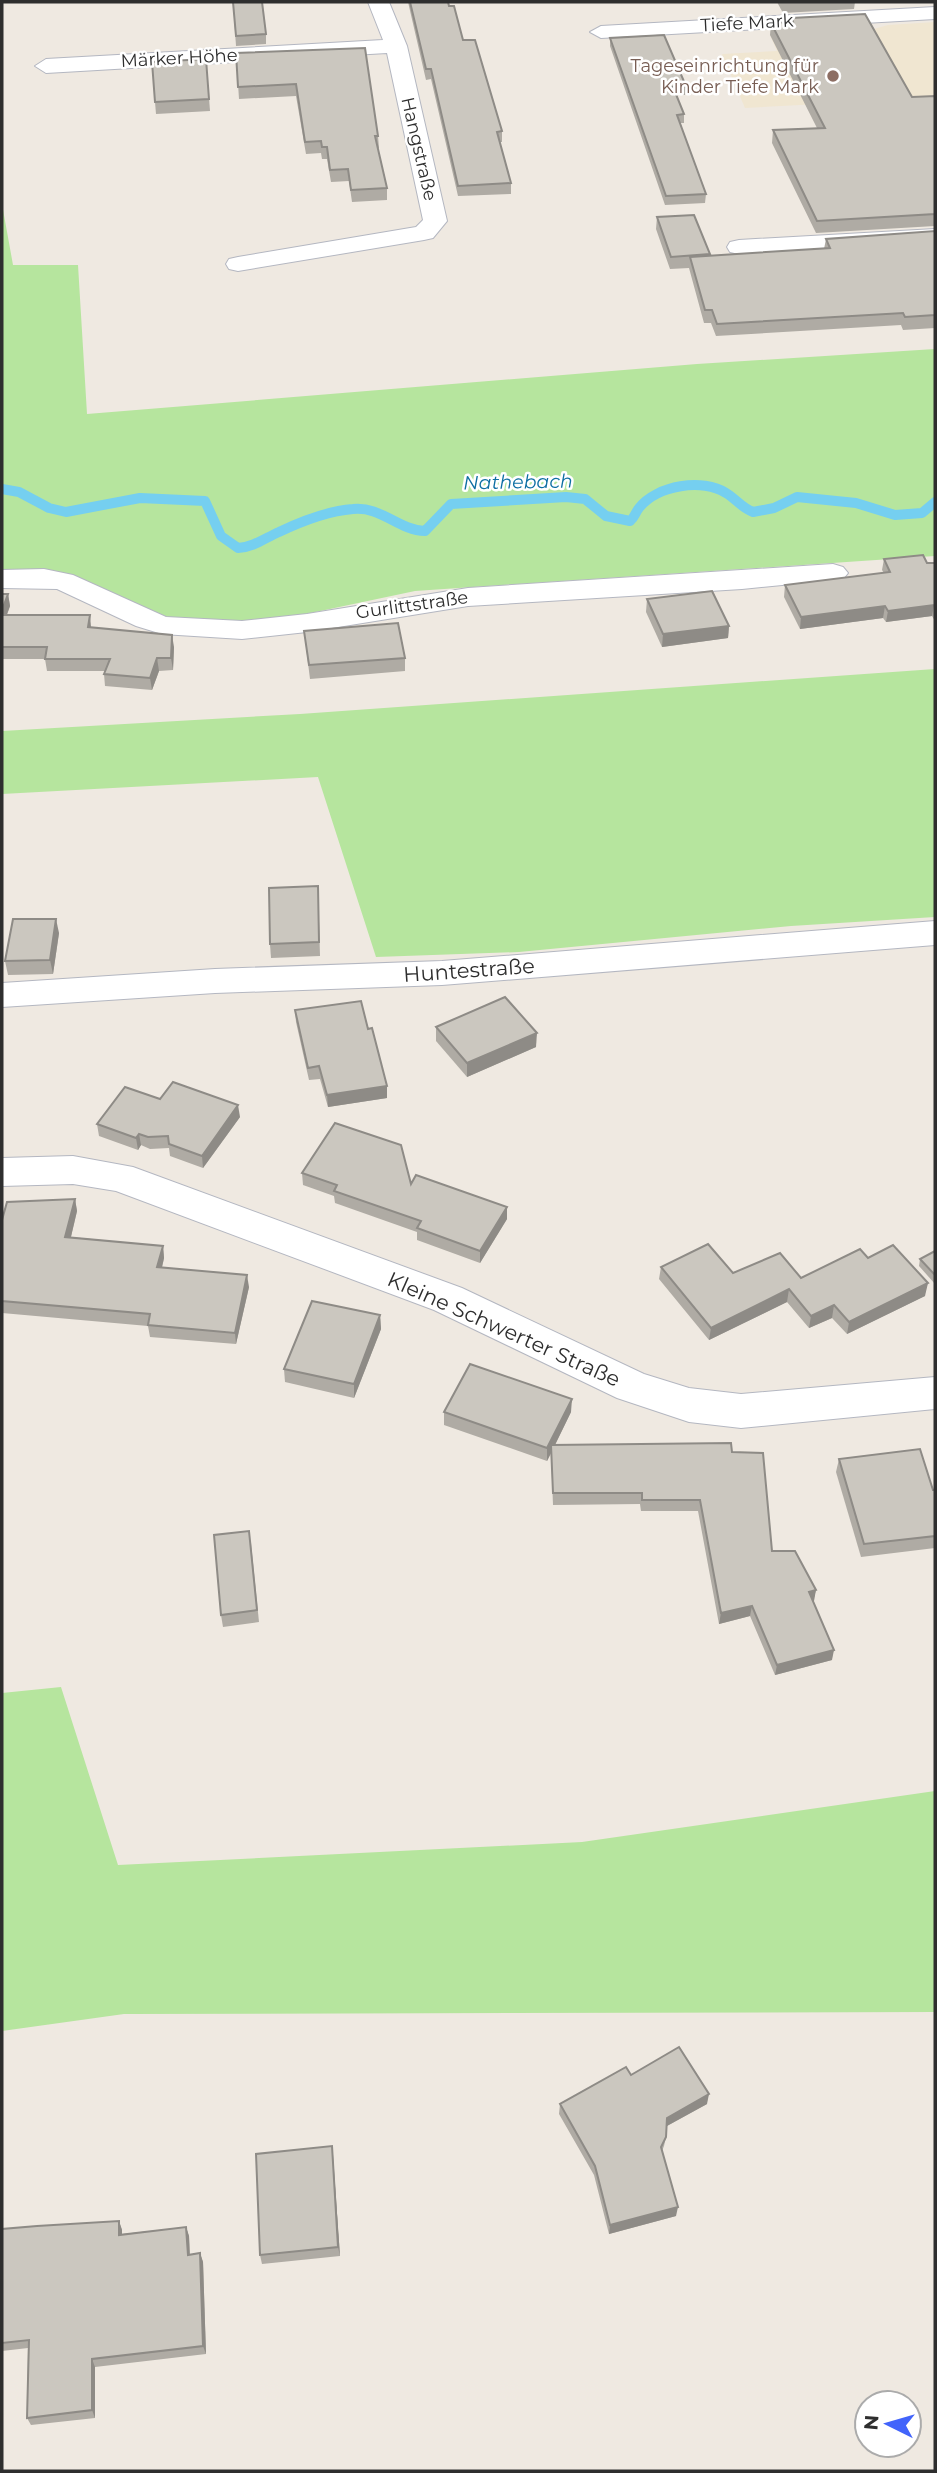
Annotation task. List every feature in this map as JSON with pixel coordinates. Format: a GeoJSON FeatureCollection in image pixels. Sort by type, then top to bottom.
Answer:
{"type":"FeatureCollection","features":[{"type":"Feature","properties":{"kind":"street","name":"Hangstraße"},"geometry":{"type":"LineString","coordinates":[[238,264],[424,233],[435,221],[396,46],[379,2]]}},
{"type":"Feature","properties":{"kind":"street","name":"Tiefe Mark"},"geometry":{"type":"LineString","coordinates":[[601,32],[682,18],[935,13]]}},
{"type":"Feature","properties":{"kind":"street","name":"Märker Höhe"},"geometry":{"type":"LineString","coordinates":[[46,66],[396,46]]}},
{"type":"Feature","properties":{"kind":"street"},"geometry":{"type":"LineString","coordinates":[[738,247],[789,234],[935,236]]}},
{"type":"Feature","properties":{"kind":"street","name":"Gurlittstraße"},"geometry":{"type":"LineString","coordinates":[[2,579],[51,579],[101,598],[149,621],[180,629],[213,630],[275,626],[465,597],[699,581],[760,581],[833,573]]}},
{"type":"Feature","properties":{"kind":"street","name":"Huntestraße"},"geometry":{"type":"LineString","coordinates":[[2,995],[215,981],[442,973],[935,933]]}},
{"type":"Feature","properties":{"kind":"street","name":"Kleine Schwerter Straße"},"geometry":{"type":"LineString","coordinates":[[2,1172],[73,1170],[120,1177],[448,1299],[631,1385],[689,1405],[741,1411],[935,1393]]}},
{"type":"Feature","properties":{"kind":"shaded area","name":"Tageseinrichtung für Kinder Tiefe Mark"},"geometry":{"type":"Polygon","coordinates":[[[935,22],[935,98],[745,108],[722,54],[777,51],[770,35],[867,31],[888,25],[935,22]]]}},
{"type":"Feature","properties":{"kind":"green space"},"geometry":{"type":"Polygon","coordinates":[[[2,204],[13,265],[78,265],[87,414],[697,364],[935,349],[935,556],[415,591],[273,621],[181,622],[55,574],[2,573],[2,204]]]}},
{"type":"Feature","properties":{"kind":"green space"},"geometry":{"type":"Polygon","coordinates":[[[935,669],[935,917],[791,926],[519,952],[376,957],[318,777],[2,794],[2,731],[300,714],[935,669]]]}},
{"type":"Feature","properties":{"kind":"green space"},"geometry":{"type":"Polygon","coordinates":[[[61,1687],[118,1865],[582,1842],[935,1791],[935,2012],[124,2014],[2,2031],[2,1693],[61,1687]]]}},
{"type":"Feature","properties":{"kind":"building"},"geometry":{"type":"Polygon","coordinates":[[[233,2],[262,2],[266,34],[236,36],[233,2]]]}},
{"type":"Feature","properties":{"kind":"building"},"geometry":{"type":"Polygon","coordinates":[[[410,2],[448,2],[449,6],[454,6],[463,40],[475,40],[502,131],[497,132],[511,183],[458,186],[431,69],[426,69],[410,2]]]}},
{"type":"Feature","properties":{"kind":"building"},"geometry":{"type":"Polygon","coordinates":[[[865,14],[912,97],[935,96],[935,214],[817,221],[773,130],[825,128],[771,23],[793,22],[792,18],[865,14]]]}},
{"type":"Feature","properties":{"kind":"building"},"geometry":{"type":"Polygon","coordinates":[[[664,35],[686,86],[673,87],[684,114],[677,115],[706,194],[666,196],[610,38],[664,35]]]}},
{"type":"Feature","properties":{"kind":"building"},"geometry":{"type":"Polygon","coordinates":[[[365,48],[378,136],[375,136],[387,188],[351,190],[348,169],[330,170],[327,147],[322,147],[321,141],[305,142],[296,84],[238,87],[236,53],[365,48]]]}},
{"type":"Feature","properties":{"kind":"building"},"geometry":{"type":"Polygon","coordinates":[[[206,59],[209,99],[155,102],[152,62],[206,59]]]}},
{"type":"Feature","properties":{"kind":"building"},"geometry":{"type":"Polygon","coordinates":[[[694,215],[710,254],[671,257],[657,217],[694,215]]]}},
{"type":"Feature","properties":{"kind":"building"},"geometry":{"type":"Polygon","coordinates":[[[935,231],[935,315],[905,317],[903,313],[717,324],[712,310],[705,310],[690,257],[830,248],[826,239],[935,231]]]}},
{"type":"Feature","properties":{"kind":"building"},"geometry":{"type":"Polygon","coordinates":[[[923,555],[927,563],[935,563],[935,606],[888,611],[885,606],[801,617],[785,585],[890,572],[884,559],[923,555]]]}},
{"type":"Feature","properties":{"kind":"building"},"geometry":{"type":"Polygon","coordinates":[[[712,591],[729,626],[663,634],[647,599],[712,591]]]}},
{"type":"Feature","properties":{"kind":"building"},"geometry":{"type":"Polygon","coordinates":[[[2,594],[8,594],[2,610],[2,594]]]}},
{"type":"Feature","properties":{"kind":"building"},"geometry":{"type":"Polygon","coordinates":[[[2,615],[90,615],[88,627],[172,635],[171,658],[157,658],[150,678],[104,674],[110,659],[45,659],[47,647],[2,647],[2,615]]]}},
{"type":"Feature","properties":{"kind":"building"},"geometry":{"type":"Polygon","coordinates":[[[398,623],[405,658],[309,665],[304,631],[398,623]]]}},
{"type":"Feature","properties":{"kind":"building"},"geometry":{"type":"Polygon","coordinates":[[[318,886],[319,942],[270,944],[269,888],[318,886]]]}},
{"type":"Feature","properties":{"kind":"building"},"geometry":{"type":"Polygon","coordinates":[[[13,919],[56,919],[50,960],[5,961],[13,919]]]}},
{"type":"Feature","properties":{"kind":"building"},"geometry":{"type":"Polygon","coordinates":[[[505,997],[537,1033],[467,1063],[436,1027],[505,997]]]}},
{"type":"Feature","properties":{"kind":"building"},"geometry":{"type":"Polygon","coordinates":[[[361,1001],[368,1029],[372,1028],[387,1086],[327,1095],[319,1066],[308,1068],[295,1010],[361,1001]]]}},
{"type":"Feature","properties":{"kind":"building"},"geometry":{"type":"Polygon","coordinates":[[[173,1082],[238,1105],[202,1156],[169,1144],[168,1136],[148,1137],[139,1134],[136,1138],[97,1124],[125,1087],[160,1099],[173,1082]]]}},
{"type":"Feature","properties":{"kind":"building"},"geometry":{"type":"Polygon","coordinates":[[[335,1123],[401,1145],[411,1184],[416,1175],[507,1207],[480,1251],[417,1228],[421,1221],[334,1191],[337,1185],[302,1173],[335,1123]]]}},
{"type":"Feature","properties":{"kind":"building"},"geometry":{"type":"Polygon","coordinates":[[[75,1199],[65,1237],[163,1246],[157,1267],[247,1275],[235,1333],[148,1325],[150,1314],[2,1301],[2,1220],[7,1202],[75,1199]]]}},
{"type":"Feature","properties":{"kind":"building"},"geometry":{"type":"Polygon","coordinates":[[[708,1244],[733,1273],[780,1253],[801,1278],[860,1249],[868,1258],[893,1245],[928,1283],[849,1322],[834,1305],[811,1316],[789,1289],[711,1328],[661,1267],[708,1244]]]}},
{"type":"Feature","properties":{"kind":"building"},"geometry":{"type":"Polygon","coordinates":[[[935,1251],[935,1275],[920,1259],[935,1251]]]}},
{"type":"Feature","properties":{"kind":"building"},"geometry":{"type":"Polygon","coordinates":[[[312,1301],[380,1315],[354,1384],[284,1369],[312,1301]]]}},
{"type":"Feature","properties":{"kind":"building"},"geometry":{"type":"Polygon","coordinates":[[[470,1364],[572,1399],[547,1448],[444,1412],[470,1364]]]}},
{"type":"Feature","properties":{"kind":"building"},"geometry":{"type":"Polygon","coordinates":[[[731,1443],[732,1452],[763,1453],[772,1551],[795,1551],[816,1590],[809,1592],[834,1650],[777,1665],[752,1606],[721,1613],[700,1500],[642,1500],[642,1493],[553,1493],[551,1445],[731,1443]]]}},
{"type":"Feature","properties":{"kind":"building"},"geometry":{"type":"Polygon","coordinates":[[[920,1449],[935,1490],[935,1536],[864,1544],[839,1459],[920,1449]]]}},
{"type":"Feature","properties":{"kind":"building"},"geometry":{"type":"Polygon","coordinates":[[[249,1531],[257,1610],[221,1615],[214,1535],[249,1531]]]}},
{"type":"Feature","properties":{"kind":"building"},"geometry":{"type":"Polygon","coordinates":[[[679,2047],[709,2094],[667,2118],[666,2137],[661,2147],[678,2207],[610,2225],[595,2166],[560,2104],[626,2067],[631,2075],[679,2047]]]}},
{"type":"Feature","properties":{"kind":"building"},"geometry":{"type":"Polygon","coordinates":[[[332,2146],[338,2247],[260,2255],[256,2154],[332,2146]]]}},
{"type":"Feature","properties":{"kind":"building"},"geometry":{"type":"Polygon","coordinates":[[[119,2221],[119,2235],[186,2227],[188,2255],[200,2253],[203,2346],[92,2359],[92,2410],[27,2418],[29,2340],[2,2343],[2,2229],[119,2221]]]}},
{"type":"Feature","properties":{"kind":"waterway","name":"Nathebach"},"geometry":{"type":"LineString","coordinates":[[2,489],[19,492],[49,508],[66,512],[140,498],[205,501],[221,536],[238,548],[254,544],[315,517],[353,509],[372,511],[406,527],[425,531],[451,504],[566,497],[585,499],[606,516],[630,521],[639,508],[657,494],[668,489],[693,485],[716,488],[753,512],[774,508],[797,497],[856,503],[895,515],[922,513],[935,502]]}},
{"type":"Feature","properties":{"kind":"place","name":"Tageseinrichtung für Kinder Tiefe Mark"},"geometry":{"type":"Point","coordinates":[833,76]}}]}
